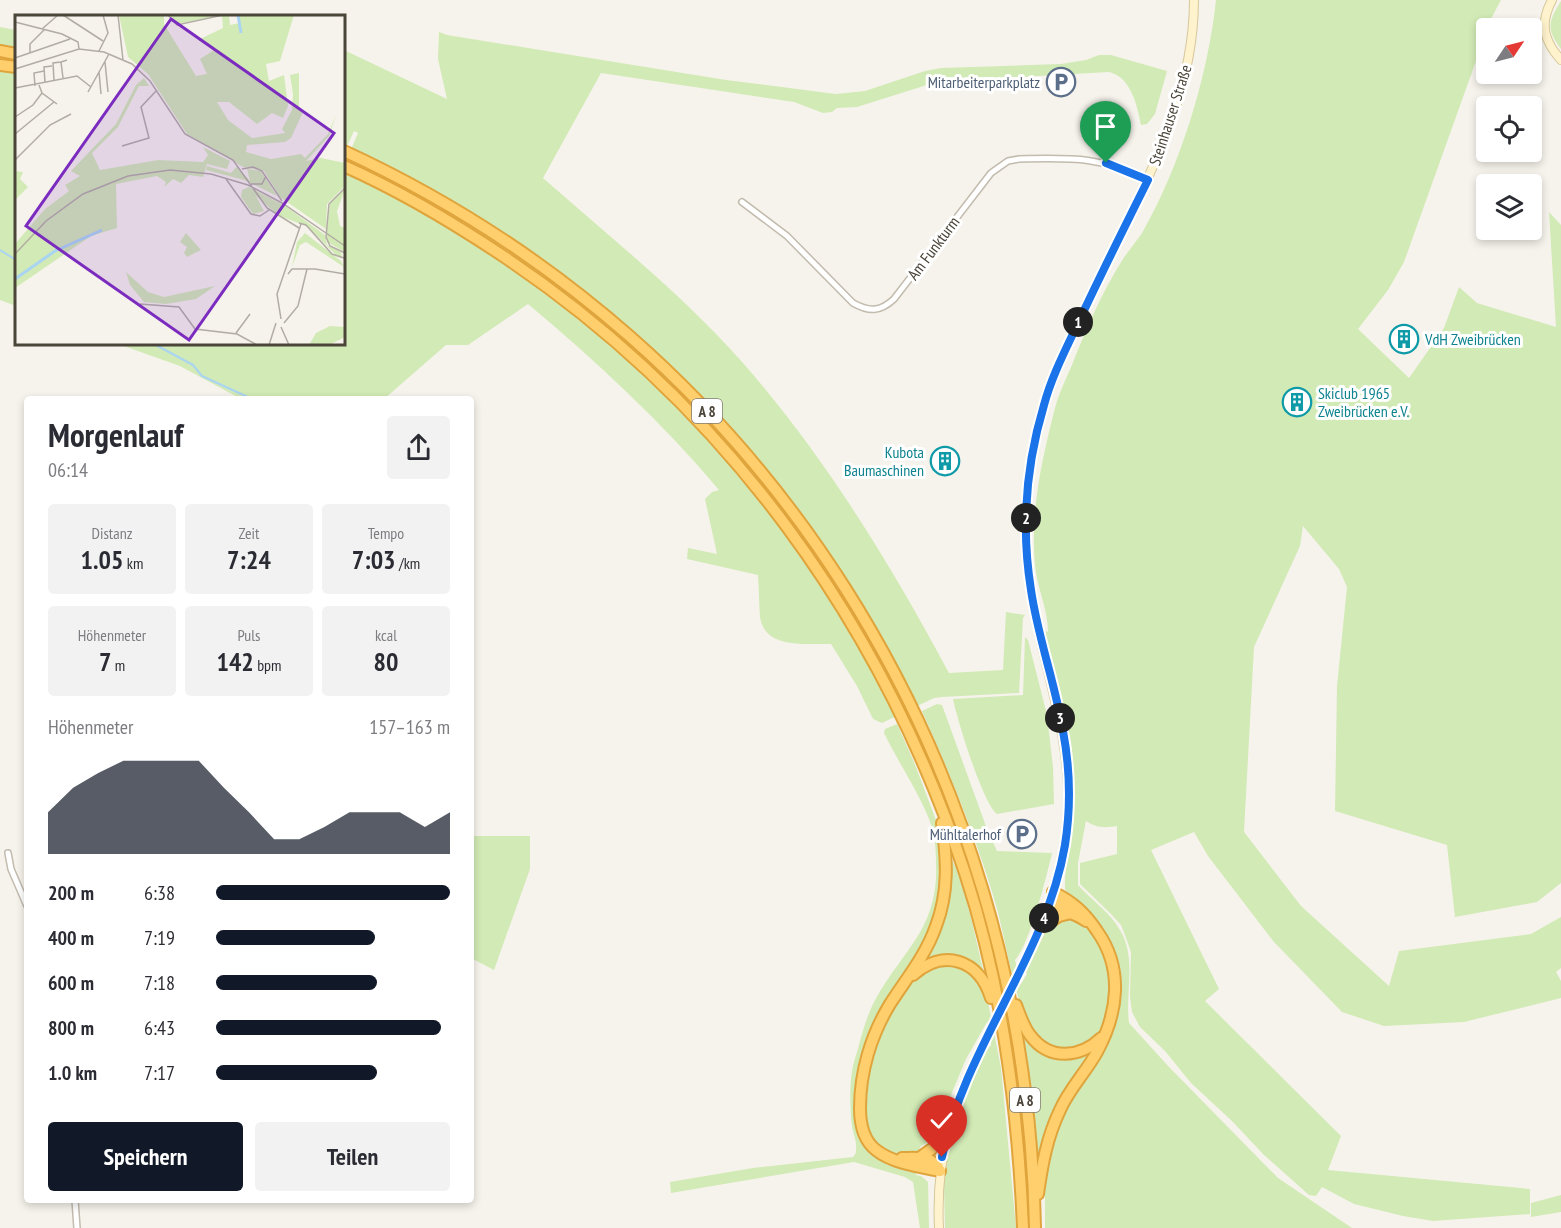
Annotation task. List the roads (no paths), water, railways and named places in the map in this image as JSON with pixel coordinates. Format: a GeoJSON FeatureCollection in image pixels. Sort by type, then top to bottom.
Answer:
{"type":"FeatureCollection","features":[{"type":"Feature","properties":{"kind":"highway"},"geometry":{"type":"LineString","coordinates":[[0,51],[15,54]]}},
{"type":"Feature","properties":{"kind":"highway"},"geometry":{"type":"LineString","coordinates":[[0,65],[15,67]]}},
{"type":"Feature","properties":{"kind":"highway","name":"A 8"},"geometry":{"type":"LineString","coordinates":[[345,152],[448,205],[554,275],[621,329],[704,407],[771,484],[804,526],[855,604],[893,669],[919,720],[949,788],[993,923],[1007,982],[1020,1056],[1031,1147],[1035,1223]]}},
{"type":"Feature","properties":{"kind":"highway","name":"A 8"},"geometry":{"type":"LineString","coordinates":[[345,166],[407,197],[479,240],[548,287],[613,339],[649,372],[731,456],[792,532],[844,610],[893,698],[939,799],[966,875],[993,978],[1004,1039],[1017,1150],[1023,1228]]}},
{"type":"Feature","properties":{"kind":"highway"},"geometry":{"type":"LineString","coordinates":[[939,799],[946,848],[945,894],[935,929],[906,982],[890,1004],[873,1038],[860,1098],[861,1121],[866,1136],[876,1150],[893,1158],[940,1171]]}},
{"type":"Feature","properties":{"kind":"highway"},"geometry":{"type":"LineString","coordinates":[[1053,892],[1053,900],[1058,907],[1082,918],[1095,929]]}},
{"type":"Feature","properties":{"kind":"highway"},"geometry":{"type":"LineString","coordinates":[[1035,1223],[1043,1162],[1053,1126],[1063,1103],[1097,1052],[1113,1011],[1116,988],[1115,972],[1108,949],[1095,929],[1077,906],[1053,892]]}},
{"type":"Feature","properties":{"kind":"highway"},"geometry":{"type":"LineString","coordinates":[[1040,928],[1059,916],[1072,913]]}},
{"type":"Feature","properties":{"kind":"highway"},"geometry":{"type":"LineString","coordinates":[[906,982],[920,969],[937,961],[950,960],[967,964],[985,982],[1004,1039]]}},
{"type":"Feature","properties":{"kind":"highway"},"geometry":{"type":"LineString","coordinates":[[1007,982],[1027,1032],[1047,1050],[1058,1054],[1074,1054],[1089,1048],[1104,1035]]}},
{"type":"Feature","properties":{"kind":"highway"},"geometry":{"type":"LineString","coordinates":[[919,1158],[936,1146],[947,1131]]}},
{"type":"Feature","properties":{"kind":"highway"},"geometry":{"type":"LineString","coordinates":[[893,1158],[919,1158],[933,1161],[940,1171]]}},
{"type":"Feature","properties":{"kind":"main road","name":"Steinhauser Straße"},"geometry":{"type":"LineString","coordinates":[[939,1228],[940,1171],[947,1131],[964,1083],[1040,928],[1053,892],[1064,847],[1068,813],[1068,772],[1063,732],[1038,630],[1028,570],[1026,520],[1029,475],[1044,403],[1057,368],[1164,143],[1181,90],[1192,40],[1194,0]]}},
{"type":"Feature","properties":{"kind":"main road"},"geometry":{"type":"LineString","coordinates":[[1552,0],[1544,18],[1543,27],[1548,43],[1561,60]]}},
{"type":"Feature","properties":{"kind":"street","name":"Am Funkturm"},"geometry":{"type":"LineString","coordinates":[[742,202],[787,236],[853,303],[862,308],[878,310],[894,299],[992,173],[1008,161],[1091,160],[1106,163],[1148,180]]}},
{"type":"Feature","properties":{"kind":"street"},"geometry":{"type":"LineString","coordinates":[[8,853],[11,869],[24,899]]}},
{"type":"Feature","properties":{"kind":"street"},"geometry":{"type":"LineString","coordinates":[[75,1203],[77,1228]]}},
{"type":"Feature","properties":{"kind":"waterway"},"geometry":{"type":"LineString","coordinates":[[0,250],[15,259]]}},
{"type":"Feature","properties":{"kind":"waterway"},"geometry":{"type":"LineString","coordinates":[[156,345],[193,365],[202,376],[246,396]]}},
{"type":"Feature","properties":{"kind":"place","name":"Mitarbeiterparkplatz"},"geometry":{"type":"Point","coordinates":[1061,82]}},
{"type":"Feature","properties":{"kind":"place","name":"VdH Zweibrücken"},"geometry":{"type":"Point","coordinates":[1404,339]}},
{"type":"Feature","properties":{"kind":"place","name":"Skiclub 1965 Zweibrücken e.V."},"geometry":{"type":"Point","coordinates":[1297,402]}},
{"type":"Feature","properties":{"kind":"place","name":"Kubota Baumaschinen"},"geometry":{"type":"Point","coordinates":[945,461]}},
{"type":"Feature","properties":{"kind":"place","name":"Mühltalerhof"},"geometry":{"type":"Point","coordinates":[1022,834]}}]}
